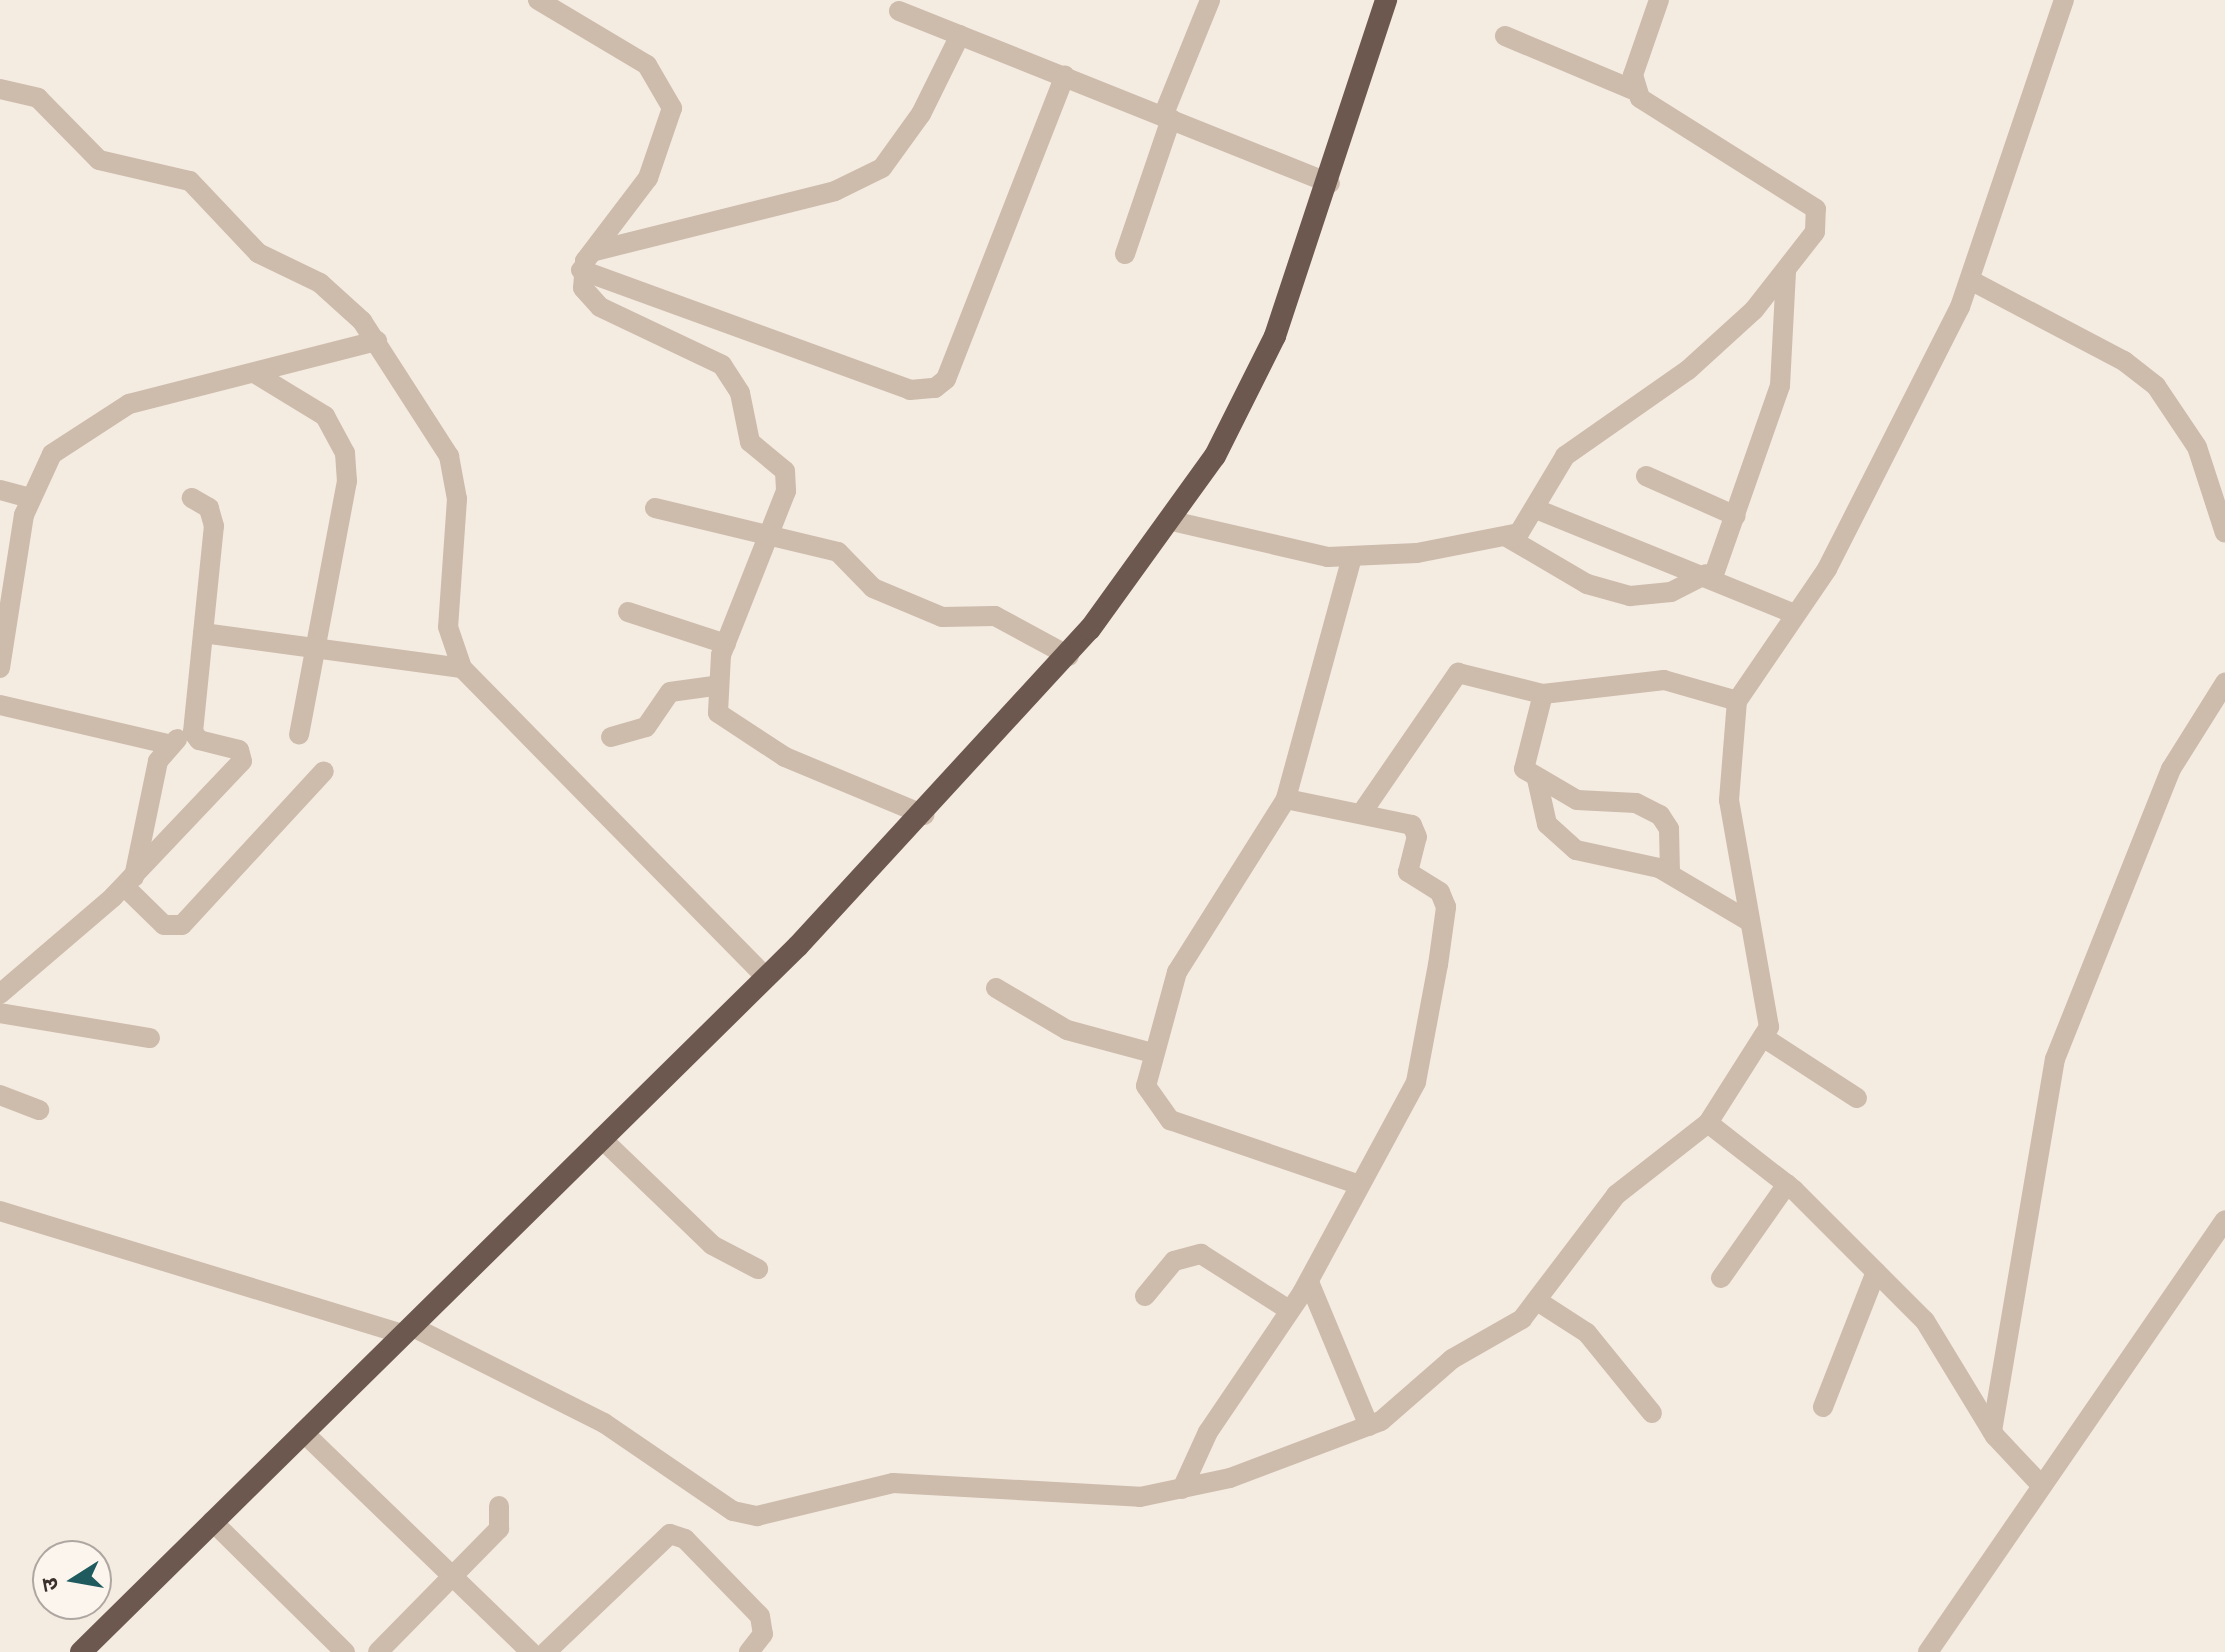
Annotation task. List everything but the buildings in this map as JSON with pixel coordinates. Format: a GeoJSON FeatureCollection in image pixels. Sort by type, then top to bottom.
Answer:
{"type":"FeatureCollection","features":[{"type":"Feature","properties":{"kind":"highway"},"geometry":{"type":"LineString","coordinates":[[81,1652],[766,977],[924,815],[1069,656],[1172,521],[1221,447],[1269,348],[1330,183],[1386,0]]}},
{"type":"Feature","properties":{"kind":"street"},"geometry":{"type":"LineString","coordinates":[[538,0],[647,65],[672,108],[648,178],[581,270],[583,288],[600,307],[708,356],[731,375],[750,442],[785,471],[786,491],[726,644],[714,686],[718,713],[730,725],[924,815]]}},
{"type":"Feature","properties":{"kind":"street"},"geometry":{"type":"LineString","coordinates":[[1125,254],[1167,118],[1210,0]]}},
{"type":"Feature","properties":{"kind":"street"},"geometry":{"type":"LineString","coordinates":[[1636,91],[1633,75],[1659,0]]}},
{"type":"Feature","properties":{"kind":"street"},"geometry":{"type":"LineString","coordinates":[[0,1211],[406,1330],[604,1423],[744,1515],[929,1481],[1127,1496],[1182,1489],[1276,1465],[1369,1426],[1539,1302],[1616,1195],[1708,1123],[1763,1037],[1770,1008],[1747,920],[1729,800],[1737,701],[1843,539],[1972,281],[2064,0]]}},
{"type":"Feature","properties":{"kind":"street"},"geometry":{"type":"LineString","coordinates":[[899,11],[1330,183]]}},
{"type":"Feature","properties":{"kind":"street"},"geometry":{"type":"LineString","coordinates":[[595,251],[835,191],[882,168],[921,114],[960,35]]}},
{"type":"Feature","properties":{"kind":"street"},"geometry":{"type":"LineString","coordinates":[[1172,521],[1352,557],[1507,537],[1530,522],[1565,456],[1688,370],[1786,273],[1815,232],[1816,209],[1636,91],[1505,36]]}},
{"type":"Feature","properties":{"kind":"street"},"geometry":{"type":"LineString","coordinates":[[581,270],[910,390],[935,388],[946,379],[1065,76]]}},
{"type":"Feature","properties":{"kind":"street"},"geometry":{"type":"LineString","coordinates":[[0,89],[38,98],[99,160],[190,181],[258,253],[342,299],[377,341],[449,456],[457,499],[448,627],[462,668],[766,977]]}},
{"type":"Feature","properties":{"kind":"street"},"geometry":{"type":"LineString","coordinates":[[1507,537],[1587,584],[1630,596],[1671,592],[1710,576],[1736,516],[1780,386],[1786,273]]}},
{"type":"Feature","properties":{"kind":"street"},"geometry":{"type":"LineString","coordinates":[[1972,281],[2124,361],[2156,386],[2197,447],[2225,533]]}},
{"type":"Feature","properties":{"kind":"street"},"geometry":{"type":"LineString","coordinates":[[0,668],[5,601],[29,498],[42,465],[104,416],[377,341]]}},
{"type":"Feature","properties":{"kind":"street"},"geometry":{"type":"LineString","coordinates":[[256,374],[325,416],[345,453],[347,481],[299,735]]}},
{"type":"Feature","properties":{"kind":"street"},"geometry":{"type":"LineString","coordinates":[[1646,476],[1736,516]]}},
{"type":"Feature","properties":{"kind":"street"},"geometry":{"type":"LineString","coordinates":[[0,490],[29,498]]}},
{"type":"Feature","properties":{"kind":"street"},"geometry":{"type":"LineString","coordinates":[[0,994],[8,974],[129,882],[242,761],[239,750],[199,740],[193,732],[214,526],[209,508],[192,498]]}},
{"type":"Feature","properties":{"kind":"street"},"geometry":{"type":"LineString","coordinates":[[655,508],[770,533],[838,552],[866,583],[932,614],[995,616],[1069,656]]}},
{"type":"Feature","properties":{"kind":"street"},"geometry":{"type":"LineString","coordinates":[[1536,509],[1710,576],[1795,614]]}},
{"type":"Feature","properties":{"kind":"street"},"geometry":{"type":"LineString","coordinates":[[1352,557],[1286,799],[1177,972],[1152,1053],[1146,1086],[1170,1120],[1357,1184]]}},
{"type":"Feature","properties":{"kind":"street"},"geometry":{"type":"LineString","coordinates":[[628,612],[726,644]]}},
{"type":"Feature","properties":{"kind":"street"},"geometry":{"type":"LineString","coordinates":[[203,633],[318,646],[462,668]]}},
{"type":"Feature","properties":{"kind":"street"},"geometry":{"type":"LineString","coordinates":[[1363,811],[1458,673],[1543,694],[1642,678],[1737,701]]}},
{"type":"Feature","properties":{"kind":"street"},"geometry":{"type":"LineString","coordinates":[[1992,1431],[2055,1059],[2171,769],[2225,683]]}},
{"type":"Feature","properties":{"kind":"street"},"geometry":{"type":"LineString","coordinates":[[611,737],[646,727],[670,692],[714,686]]}},
{"type":"Feature","properties":{"kind":"street"},"geometry":{"type":"LineString","coordinates":[[1543,694],[1522,756],[1524,769],[1577,800],[1636,803],[1660,815],[1669,829],[1670,874]]}},
{"type":"Feature","properties":{"kind":"street"},"geometry":{"type":"LineString","coordinates":[[0,705],[168,744],[193,732]]}},
{"type":"Feature","properties":{"kind":"street"},"geometry":{"type":"LineString","coordinates":[[129,882],[168,744]]}},
{"type":"Feature","properties":{"kind":"street"},"geometry":{"type":"LineString","coordinates":[[129,882],[164,925],[182,925],[324,771]]}},
{"type":"Feature","properties":{"kind":"street"},"geometry":{"type":"LineString","coordinates":[[1537,779],[1547,824],[1576,850],[1670,874],[1747,920]]}},
{"type":"Feature","properties":{"kind":"street"},"geometry":{"type":"LineString","coordinates":[[1182,1489],[1208,1432],[1309,1282],[1357,1184],[1416,1082],[1446,907],[1440,892],[1408,872],[1417,837],[1412,825],[1363,811],[1286,799]]}},
{"type":"Feature","properties":{"kind":"street"},"geometry":{"type":"LineString","coordinates":[[996,988],[1067,1030],[1152,1053]]}},
{"type":"Feature","properties":{"kind":"street"},"geometry":{"type":"LineString","coordinates":[[0,1013],[150,1038]]}},
{"type":"Feature","properties":{"kind":"street"},"geometry":{"type":"LineString","coordinates":[[1763,1037],[1857,1098]]}},
{"type":"Feature","properties":{"kind":"street"},"geometry":{"type":"LineString","coordinates":[[0,1095],[39,1110]]}},
{"type":"Feature","properties":{"kind":"street"},"geometry":{"type":"LineString","coordinates":[[1708,1123],[1787,1184],[1925,1321],[1992,1431],[2008,1453],[2034,1478]]}},
{"type":"Feature","properties":{"kind":"street"},"geometry":{"type":"LineString","coordinates":[[601,1138],[712,1245],[758,1269]]}},
{"type":"Feature","properties":{"kind":"street"},"geometry":{"type":"LineString","coordinates":[[1721,1278],[1787,1184]]}},
{"type":"Feature","properties":{"kind":"street"},"geometry":{"type":"LineString","coordinates":[[1928,1652],[2034,1478],[2225,1220]]}},
{"type":"Feature","properties":{"kind":"street"},"geometry":{"type":"LineString","coordinates":[[1145,1296],[1174,1261],[1201,1254],[1289,1310]]}},
{"type":"Feature","properties":{"kind":"street"},"geometry":{"type":"LineString","coordinates":[[1823,1407],[1876,1272]]}},
{"type":"Feature","properties":{"kind":"street"},"geometry":{"type":"LineString","coordinates":[[1309,1282],[1369,1426]]}},
{"type":"Feature","properties":{"kind":"street"},"geometry":{"type":"LineString","coordinates":[[1539,1302],[1587,1333],[1652,1413]]}},
{"type":"Feature","properties":{"kind":"street"},"geometry":{"type":"LineString","coordinates":[[303,1432],[531,1652]]}},
{"type":"Feature","properties":{"kind":"street"},"geometry":{"type":"LineString","coordinates":[[378,1652],[499,1529],[499,1506]]}},
{"type":"Feature","properties":{"kind":"street"},"geometry":{"type":"LineString","coordinates":[[212,1521],[345,1652]]}},
{"type":"Feature","properties":{"kind":"street"},"geometry":{"type":"LineString","coordinates":[[546,1652],[670,1534],[685,1539],[760,1616],[763,1634],[749,1652]]}}]}
